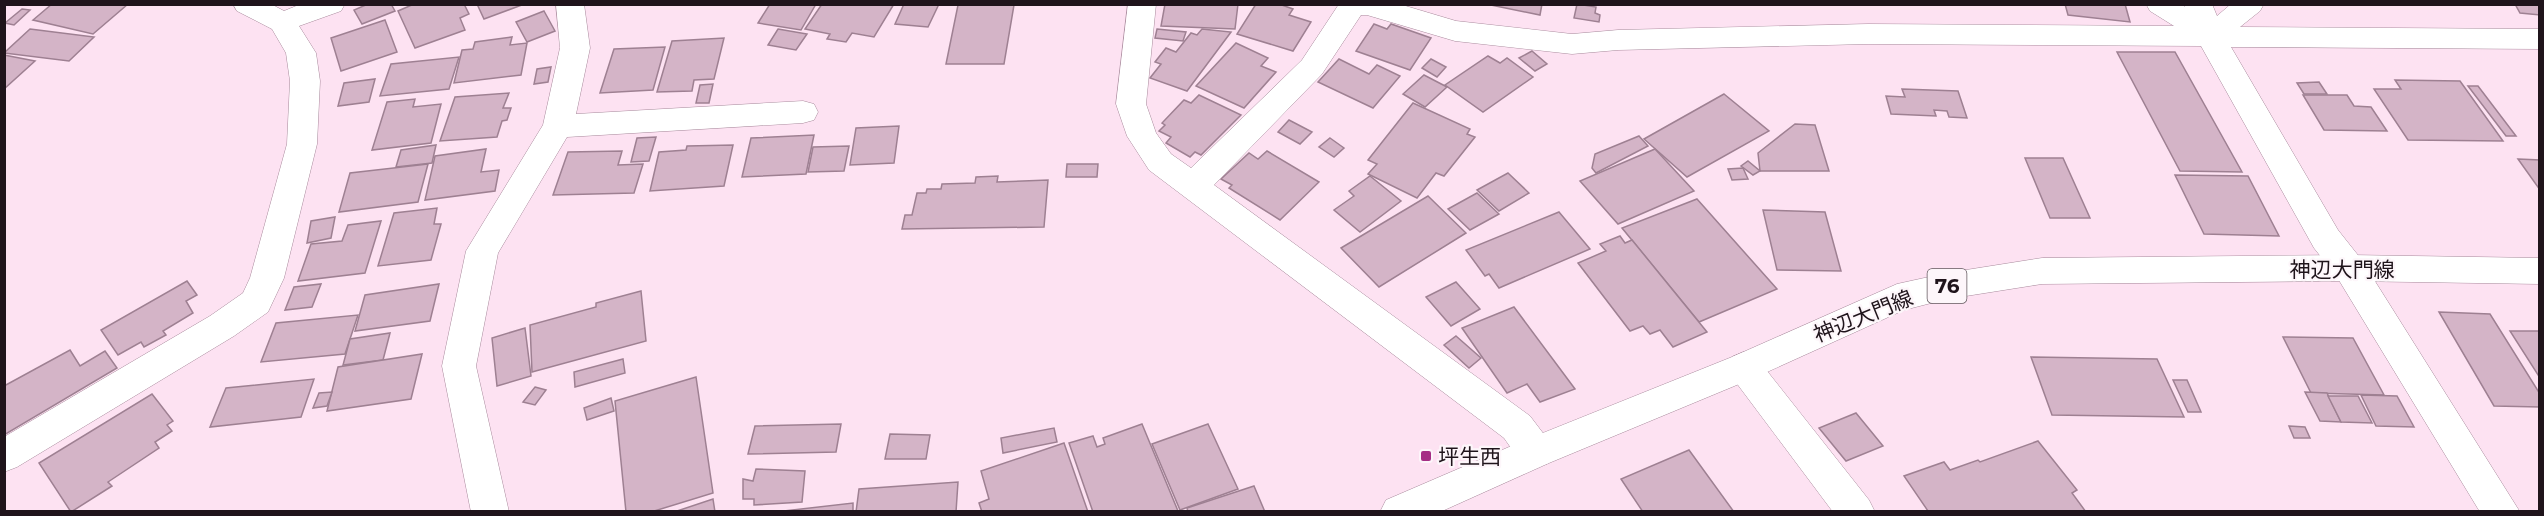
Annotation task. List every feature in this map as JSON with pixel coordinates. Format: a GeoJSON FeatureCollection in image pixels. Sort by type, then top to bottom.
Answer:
{"type":"FeatureCollection","features":[{"type":"Feature","properties":{"kind":"street"},"geometry":{"type":"LineString","coordinates":[[4,456],[222,326],[256,302],[267,278],[302,144],[305,81],[301,52],[282,22],[247,4]]}},
{"type":"Feature","properties":{"kind":"street"},"geometry":{"type":"LineString","coordinates":[[282,22],[331,4]]}},
{"type":"Feature","properties":{"kind":"street"},"geometry":{"type":"LineString","coordinates":[[490,512],[459,366],[482,251],[558,126],[575,48],[570,4]]}},
{"type":"Feature","properties":{"kind":"street"},"geometry":{"type":"LineString","coordinates":[[1142,4],[1131,104],[1142,136],[1160,162],[1517,427],[1536,452]]}},
{"type":"Feature","properties":{"kind":"street"},"geometry":{"type":"LineString","coordinates":[[2160,4],[2210,36]]}},
{"type":"Feature","properties":{"kind":"street"},"geometry":{"type":"LineString","coordinates":[[2210,36],[2250,4]]}},
{"type":"Feature","properties":{"kind":"street"},"geometry":{"type":"LineString","coordinates":[[1192,187],[1312,67],[1352,7],[1368,5],[1455,31],[1572,44],[1618,40],[1868,34],[2540,39]]}},
{"type":"Feature","properties":{"kind":"street"},"geometry":{"type":"LineString","coordinates":[[2198,5],[2210,36],[2326,239],[2349,268],[2501,512]]}},
{"type":"Feature","properties":{"kind":"street"},"geometry":{"type":"LineString","coordinates":[[558,126],[803,112]]}},
{"type":"Feature","properties":{"kind":"street","name":"神辺大門線"},"geometry":{"type":"LineString","coordinates":[[1399,512],[1536,452],[1744,367],[1897,298],[1947,286],[2042,271],[2349,268],[2540,271]]}},
{"type":"Feature","properties":{"kind":"street"},"geometry":{"type":"LineString","coordinates":[[1744,367],[1856,512]]}},
{"type":"Feature","properties":{"kind":"building"},"geometry":{"type":"Polygon","coordinates":[[[52,4],[128,4],[93,34],[33,20],[52,4]]]}},
{"type":"Feature","properties":{"kind":"building"},"geometry":{"type":"Polygon","coordinates":[[[368,4],[391,4],[395,11],[362,24],[354,10],[368,4]]]}},
{"type":"Feature","properties":{"kind":"building"},"geometry":{"type":"Polygon","coordinates":[[[414,4],[464,4],[469,14],[460,18],[465,30],[415,48],[398,11],[414,4]]]}},
{"type":"Feature","properties":{"kind":"building"},"geometry":{"type":"Polygon","coordinates":[[[477,4],[521,4],[522,5],[484,19],[477,4]]]}},
{"type":"Feature","properties":{"kind":"building"},"geometry":{"type":"Polygon","coordinates":[[[770,4],[816,4],[801,30],[758,23],[770,4]]]}},
{"type":"Feature","properties":{"kind":"building"},"geometry":{"type":"Polygon","coordinates":[[[822,4],[894,4],[874,37],[852,33],[846,42],[827,39],[830,34],[805,29],[822,4]]]}},
{"type":"Feature","properties":{"kind":"building"},"geometry":{"type":"Polygon","coordinates":[[[904,4],[939,4],[928,27],[895,24],[904,4]]]}},
{"type":"Feature","properties":{"kind":"building"},"geometry":{"type":"Polygon","coordinates":[[[1165,4],[1238,4],[1235,29],[1161,26],[1165,4]]]}},
{"type":"Feature","properties":{"kind":"building"},"geometry":{"type":"Polygon","coordinates":[[[1256,4],[1279,4],[1293,9],[1289,15],[1311,22],[1293,51],[1237,34],[1256,4]]]}},
{"type":"Feature","properties":{"kind":"building"},"geometry":{"type":"Polygon","coordinates":[[[1486,4],[1542,4],[1540,15],[1486,4]]]}},
{"type":"Feature","properties":{"kind":"building"},"geometry":{"type":"Polygon","coordinates":[[[1577,4],[1596,7],[1595,13],[1600,15],[1599,22],[1574,18],[1577,4]]]}},
{"type":"Feature","properties":{"kind":"building"},"geometry":{"type":"Polygon","coordinates":[[[2065,4],[2125,4],[2130,22],[2068,15],[2065,4]]]}},
{"type":"Feature","properties":{"kind":"building"},"geometry":{"type":"Polygon","coordinates":[[[2515,4],[2540,4],[2540,15],[2520,13],[2515,4]]]}},
{"type":"Feature","properties":{"kind":"building"},"geometry":{"type":"Polygon","coordinates":[[[958,5],[1014,5],[1004,64],[946,64],[958,5]]]}},
{"type":"Feature","properties":{"kind":"building"},"geometry":{"type":"Polygon","coordinates":[[[22,9],[30,10],[14,25],[5,23],[22,9]]]}},
{"type":"Feature","properties":{"kind":"building"},"geometry":{"type":"Polygon","coordinates":[[[544,11],[555,31],[527,42],[516,22],[544,11]]]}},
{"type":"Feature","properties":{"kind":"building"},"geometry":{"type":"Polygon","coordinates":[[[385,20],[397,52],[341,71],[331,38],[385,20]]]}},
{"type":"Feature","properties":{"kind":"building"},"geometry":{"type":"Polygon","coordinates":[[[1374,24],[1387,29],[1391,24],[1431,38],[1410,70],[1356,51],[1374,24]]]}},
{"type":"Feature","properties":{"kind":"building"},"geometry":{"type":"Polygon","coordinates":[[[30,29],[94,37],[69,61],[4,53],[30,29]]]}},
{"type":"Feature","properties":{"kind":"building"},"geometry":{"type":"Polygon","coordinates":[[[778,29],[807,34],[796,50],[768,45],[778,29]]]}},
{"type":"Feature","properties":{"kind":"building"},"geometry":{"type":"Polygon","coordinates":[[[1157,29],[1186,32],[1183,41],[1155,38],[1157,29]]]}},
{"type":"Feature","properties":{"kind":"building"},"geometry":{"type":"Polygon","coordinates":[[[1202,29],[1231,32],[1187,91],[1150,78],[1161,64],[1155,62],[1166,48],[1176,52],[1191,33],[1197,35],[1202,29]]]}},
{"type":"Feature","properties":{"kind":"building"},"geometry":{"type":"Polygon","coordinates":[[[512,37],[510,45],[527,43],[521,75],[454,83],[462,50],[473,49],[475,42],[512,37]]]}},
{"type":"Feature","properties":{"kind":"building"},"geometry":{"type":"Polygon","coordinates":[[[724,38],[714,79],[694,80],[692,91],[657,92],[672,41],[724,38]]]}},
{"type":"Feature","properties":{"kind":"building"},"geometry":{"type":"Polygon","coordinates":[[[1236,43],[1268,58],[1261,66],[1276,72],[1244,108],[1196,86],[1236,43]]]}},
{"type":"Feature","properties":{"kind":"building"},"geometry":{"type":"Polygon","coordinates":[[[665,47],[653,90],[600,93],[614,49],[665,47]]]}},
{"type":"Feature","properties":{"kind":"building"},"geometry":{"type":"Polygon","coordinates":[[[1532,51],[1547,64],[1535,71],[1519,58],[1532,51]]]}},
{"type":"Feature","properties":{"kind":"building"},"geometry":{"type":"Polygon","coordinates":[[[2117,52],[2175,52],[2242,172],[2180,171],[2117,52]]]}},
{"type":"Feature","properties":{"kind":"building"},"geometry":{"type":"Polygon","coordinates":[[[4,55],[35,61],[4,89],[4,55]]]}},
{"type":"Feature","properties":{"kind":"building"},"geometry":{"type":"Polygon","coordinates":[[[1488,56],[1500,63],[1507,58],[1533,77],[1483,112],[1445,85],[1488,56]]]}},
{"type":"Feature","properties":{"kind":"building"},"geometry":{"type":"Polygon","coordinates":[[[459,57],[449,89],[380,96],[391,64],[459,57]]]}},
{"type":"Feature","properties":{"kind":"building"},"geometry":{"type":"Polygon","coordinates":[[[1339,59],[1369,74],[1377,65],[1400,76],[1373,108],[1318,82],[1339,59]]]}},
{"type":"Feature","properties":{"kind":"building"},"geometry":{"type":"Polygon","coordinates":[[[1431,59],[1446,67],[1437,77],[1422,68],[1431,59]]]}},
{"type":"Feature","properties":{"kind":"building"},"geometry":{"type":"Polygon","coordinates":[[[551,67],[548,82],[534,84],[537,69],[551,67]]]}},
{"type":"Feature","properties":{"kind":"building"},"geometry":{"type":"Polygon","coordinates":[[[1424,75],[1447,87],[1425,107],[1403,94],[1424,75]]]}},
{"type":"Feature","properties":{"kind":"building"},"geometry":{"type":"Polygon","coordinates":[[[375,79],[369,102],[338,106],[344,83],[375,79]]]}},
{"type":"Feature","properties":{"kind":"building"},"geometry":{"type":"Polygon","coordinates":[[[2395,80],[2460,81],[2503,141],[2408,140],[2374,89],[2401,89],[2395,80]]]}},
{"type":"Feature","properties":{"kind":"building"},"geometry":{"type":"Polygon","coordinates":[[[2319,82],[2327,94],[2304,94],[2297,83],[2319,82]]]}},
{"type":"Feature","properties":{"kind":"building"},"geometry":{"type":"Polygon","coordinates":[[[713,84],[709,103],[696,103],[700,85],[713,84]]]}},
{"type":"Feature","properties":{"kind":"building"},"geometry":{"type":"Polygon","coordinates":[[[2468,86],[2478,86],[2516,136],[2506,136],[2468,86]]]}},
{"type":"Feature","properties":{"kind":"building"},"geometry":{"type":"Polygon","coordinates":[[[1902,89],[1958,91],[1967,118],[1949,117],[1947,111],[1934,110],[1936,116],[1891,114],[1886,96],[1905,97],[1902,89]]]}},
{"type":"Feature","properties":{"kind":"building"},"geometry":{"type":"Polygon","coordinates":[[[509,93],[503,108],[511,108],[507,120],[502,121],[497,137],[440,141],[455,97],[509,93]]]}},
{"type":"Feature","properties":{"kind":"building"},"geometry":{"type":"Polygon","coordinates":[[[1724,94],[1769,131],[1687,177],[1644,139],[1724,94]]]}},
{"type":"Feature","properties":{"kind":"building"},"geometry":{"type":"Polygon","coordinates":[[[1199,95],[1241,115],[1201,155],[1195,152],[1190,157],[1166,143],[1171,137],[1159,131],[1165,125],[1162,123],[1184,100],[1191,103],[1199,95]]]}},
{"type":"Feature","properties":{"kind":"building"},"geometry":{"type":"Polygon","coordinates":[[[2303,95],[2347,95],[2354,106],[2371,107],[2387,131],[2324,130],[2303,95]]]}},
{"type":"Feature","properties":{"kind":"building"},"geometry":{"type":"Polygon","coordinates":[[[415,99],[413,107],[441,104],[431,143],[372,150],[387,102],[415,99]]]}},
{"type":"Feature","properties":{"kind":"building"},"geometry":{"type":"Polygon","coordinates":[[[1413,103],[1470,129],[1467,134],[1475,137],[1444,176],[1436,173],[1417,198],[1368,174],[1377,164],[1368,160],[1413,103]]]}},
{"type":"Feature","properties":{"kind":"building"},"geometry":{"type":"Polygon","coordinates":[[[1289,120],[1312,132],[1300,144],[1278,132],[1289,120]]]}},
{"type":"Feature","properties":{"kind":"building"},"geometry":{"type":"Polygon","coordinates":[[[1795,124],[1815,125],[1829,171],[1760,171],[1758,153],[1795,124]]]}},
{"type":"Feature","properties":{"kind":"building"},"geometry":{"type":"Polygon","coordinates":[[[899,126],[894,163],[850,165],[856,128],[899,126]]]}},
{"type":"Feature","properties":{"kind":"building"},"geometry":{"type":"Polygon","coordinates":[[[814,135],[806,174],[742,177],[751,138],[814,135]]]}},
{"type":"Feature","properties":{"kind":"building"},"geometry":{"type":"Polygon","coordinates":[[[1639,136],[1648,146],[1596,173],[1592,168],[1595,154],[1639,136]]]}},
{"type":"Feature","properties":{"kind":"building"},"geometry":{"type":"Polygon","coordinates":[[[656,137],[649,161],[631,162],[637,138],[656,137]]]}},
{"type":"Feature","properties":{"kind":"building"},"geometry":{"type":"Polygon","coordinates":[[[1330,138],[1344,148],[1334,157],[1319,147],[1330,138]]]}},
{"type":"Feature","properties":{"kind":"building"},"geometry":{"type":"Polygon","coordinates":[[[436,145],[432,163],[396,167],[401,150],[436,145]]]}},
{"type":"Feature","properties":{"kind":"building"},"geometry":{"type":"Polygon","coordinates":[[[733,145],[724,186],[650,191],[659,152],[686,150],[687,146],[733,145]]]}},
{"type":"Feature","properties":{"kind":"building"},"geometry":{"type":"Polygon","coordinates":[[[849,146],[844,171],[808,172],[813,147],[849,146]]]}},
{"type":"Feature","properties":{"kind":"building"},"geometry":{"type":"Polygon","coordinates":[[[486,149],[481,172],[499,170],[495,191],[425,200],[435,156],[486,149]]]}},
{"type":"Feature","properties":{"kind":"building"},"geometry":{"type":"Polygon","coordinates":[[[1655,149],[1694,191],[1618,224],[1580,181],[1655,149]]]}},
{"type":"Feature","properties":{"kind":"building"},"geometry":{"type":"Polygon","coordinates":[[[622,151],[618,165],[643,164],[634,193],[553,195],[568,152],[622,151]]]}},
{"type":"Feature","properties":{"kind":"building"},"geometry":{"type":"Polygon","coordinates":[[[1267,151],[1319,182],[1280,220],[1229,188],[1232,185],[1221,179],[1249,153],[1258,159],[1267,151]]]}},
{"type":"Feature","properties":{"kind":"building"},"geometry":{"type":"Polygon","coordinates":[[[2025,158],[2063,158],[2090,218],[2050,218],[2025,158]]]}},
{"type":"Feature","properties":{"kind":"building"},"geometry":{"type":"Polygon","coordinates":[[[2518,159],[2540,160],[2540,190],[2518,159]]]}},
{"type":"Feature","properties":{"kind":"building"},"geometry":{"type":"Polygon","coordinates":[[[1748,161],[1760,171],[1753,175],[1741,166],[1748,161]]]}},
{"type":"Feature","properties":{"kind":"building"},"geometry":{"type":"Polygon","coordinates":[[[428,164],[418,202],[339,212],[350,173],[428,164]]]}},
{"type":"Feature","properties":{"kind":"building"},"geometry":{"type":"Polygon","coordinates":[[[1067,164],[1098,164],[1097,177],[1066,177],[1067,164]]]}},
{"type":"Feature","properties":{"kind":"building"},"geometry":{"type":"Polygon","coordinates":[[[1743,168],[1748,179],[1732,180],[1728,169],[1743,168]]]}},
{"type":"Feature","properties":{"kind":"building"},"geometry":{"type":"Polygon","coordinates":[[[1508,173],[1529,193],[1499,211],[1477,190],[1508,173]]]}},
{"type":"Feature","properties":{"kind":"building"},"geometry":{"type":"Polygon","coordinates":[[[2175,175],[2248,176],[2279,236],[2204,234],[2175,175]]]}},
{"type":"Feature","properties":{"kind":"building"},"geometry":{"type":"Polygon","coordinates":[[[998,176],[997,182],[1048,180],[1044,227],[902,229],[905,215],[912,215],[917,193],[926,193],[927,189],[941,189],[942,184],[975,183],[976,177],[998,176]]]}},
{"type":"Feature","properties":{"kind":"building"},"geometry":{"type":"Polygon","coordinates":[[[1370,176],[1401,201],[1360,232],[1334,210],[1354,196],[1349,191],[1370,176]]]}},
{"type":"Feature","properties":{"kind":"building"},"geometry":{"type":"Polygon","coordinates":[[[1477,193],[1499,214],[1470,230],[1448,209],[1477,193]]]}},
{"type":"Feature","properties":{"kind":"building"},"geometry":{"type":"Polygon","coordinates":[[[1428,196],[1466,233],[1379,287],[1341,248],[1428,196]]]}},
{"type":"Feature","properties":{"kind":"building"},"geometry":{"type":"Polygon","coordinates":[[[1697,199],[1777,289],[1699,322],[1622,228],[1697,199]]]}},
{"type":"Feature","properties":{"kind":"building"},"geometry":{"type":"Polygon","coordinates":[[[437,208],[434,224],[441,224],[431,260],[378,266],[394,213],[437,208]]]}},
{"type":"Feature","properties":{"kind":"building"},"geometry":{"type":"Polygon","coordinates":[[[1763,210],[1825,212],[1841,271],[1777,270],[1763,210]]]}},
{"type":"Feature","properties":{"kind":"building"},"geometry":{"type":"Polygon","coordinates":[[[1559,212],[1590,249],[1499,288],[1489,274],[1485,276],[1466,250],[1559,212]]]}},
{"type":"Feature","properties":{"kind":"building"},"geometry":{"type":"Polygon","coordinates":[[[335,217],[331,238],[307,243],[311,221],[335,217]]]}},
{"type":"Feature","properties":{"kind":"building"},"geometry":{"type":"Polygon","coordinates":[[[381,221],[365,273],[298,281],[311,244],[342,241],[348,225],[381,221]]]}},
{"type":"Feature","properties":{"kind":"building"},"geometry":{"type":"Polygon","coordinates":[[[1620,236],[1625,243],[1632,240],[1707,332],[1673,347],[1660,330],[1650,334],[1643,326],[1630,331],[1578,263],[1606,251],[1600,244],[1620,236]]]}},
{"type":"Feature","properties":{"kind":"building"},"geometry":{"type":"Polygon","coordinates":[[[187,281],[197,295],[186,301],[193,313],[163,331],[166,335],[144,347],[141,342],[118,355],[101,330],[187,281]]]}},
{"type":"Feature","properties":{"kind":"building"},"geometry":{"type":"Polygon","coordinates":[[[1456,282],[1480,309],[1451,326],[1426,297],[1456,282]]]}},
{"type":"Feature","properties":{"kind":"building"},"geometry":{"type":"Polygon","coordinates":[[[321,284],[312,307],[285,310],[294,287],[321,284]]]}},
{"type":"Feature","properties":{"kind":"building"},"geometry":{"type":"Polygon","coordinates":[[[439,284],[430,321],[355,331],[365,295],[439,284]]]}},
{"type":"Feature","properties":{"kind":"building"},"geometry":{"type":"Polygon","coordinates":[[[641,291],[646,341],[532,372],[530,325],[596,307],[596,303],[641,291]]]}},
{"type":"Feature","properties":{"kind":"building"},"geometry":{"type":"Polygon","coordinates":[[[1514,307],[1575,389],[1540,402],[1527,384],[1507,393],[1462,328],[1514,307]]]}},
{"type":"Feature","properties":{"kind":"building"},"geometry":{"type":"Polygon","coordinates":[[[2439,312],[2490,314],[2540,394],[2540,407],[2494,406],[2439,312]]]}},
{"type":"Feature","properties":{"kind":"building"},"geometry":{"type":"Polygon","coordinates":[[[358,315],[345,354],[261,362],[276,323],[358,315]]]}},
{"type":"Feature","properties":{"kind":"building"},"geometry":{"type":"Polygon","coordinates":[[[525,328],[531,376],[497,386],[492,338],[525,328]]]}},
{"type":"Feature","properties":{"kind":"building"},"geometry":{"type":"Polygon","coordinates":[[[2510,331],[2540,331],[2540,378],[2510,331]]]}},
{"type":"Feature","properties":{"kind":"building"},"geometry":{"type":"Polygon","coordinates":[[[390,333],[383,360],[343,365],[350,339],[390,333]]]}},
{"type":"Feature","properties":{"kind":"building"},"geometry":{"type":"Polygon","coordinates":[[[1456,336],[1481,358],[1469,368],[1444,345],[1456,336]]]}},
{"type":"Feature","properties":{"kind":"building"},"geometry":{"type":"Polygon","coordinates":[[[2283,337],[2353,338],[2384,395],[2311,393],[2283,337]]]}},
{"type":"Feature","properties":{"kind":"building"},"geometry":{"type":"Polygon","coordinates":[[[70,350],[80,366],[105,351],[117,368],[4,435],[4,386],[70,350]]]}},
{"type":"Feature","properties":{"kind":"building"},"geometry":{"type":"Polygon","coordinates":[[[422,354],[411,399],[327,411],[338,367],[422,354]]]}},
{"type":"Feature","properties":{"kind":"building"},"geometry":{"type":"Polygon","coordinates":[[[2031,357],[2157,359],[2184,417],[2052,415],[2031,357]]]}},
{"type":"Feature","properties":{"kind":"building"},"geometry":{"type":"Polygon","coordinates":[[[623,359],[625,373],[575,387],[574,372],[623,359]]]}},
{"type":"Feature","properties":{"kind":"building"},"geometry":{"type":"Polygon","coordinates":[[[696,377],[713,493],[651,512],[626,512],[615,401],[696,377]]]}},
{"type":"Feature","properties":{"kind":"building"},"geometry":{"type":"Polygon","coordinates":[[[314,379],[301,417],[210,427],[226,388],[314,379]]]}},
{"type":"Feature","properties":{"kind":"building"},"geometry":{"type":"Polygon","coordinates":[[[2173,380],[2187,380],[2201,412],[2188,412],[2173,380]]]}},
{"type":"Feature","properties":{"kind":"building"},"geometry":{"type":"Polygon","coordinates":[[[535,387],[546,390],[535,405],[523,402],[535,387]]]}},
{"type":"Feature","properties":{"kind":"building"},"geometry":{"type":"Polygon","coordinates":[[[332,392],[327,406],[313,408],[319,393],[332,392]]]}},
{"type":"Feature","properties":{"kind":"building"},"geometry":{"type":"Polygon","coordinates":[[[2305,392],[2327,393],[2341,422],[2320,421],[2305,392]]]}},
{"type":"Feature","properties":{"kind":"building"},"geometry":{"type":"Polygon","coordinates":[[[152,394],[173,421],[167,425],[172,431],[155,442],[159,448],[108,482],[112,486],[71,512],[39,463],[152,394]]]}},
{"type":"Feature","properties":{"kind":"building"},"geometry":{"type":"Polygon","coordinates":[[[2361,395],[2397,396],[2414,427],[2376,426],[2361,395]]]}},
{"type":"Feature","properties":{"kind":"building"},"geometry":{"type":"Polygon","coordinates":[[[2328,396],[2358,396],[2372,423],[2341,422],[2328,396]]]}},
{"type":"Feature","properties":{"kind":"building"},"geometry":{"type":"Polygon","coordinates":[[[611,398],[614,411],[587,420],[584,408],[611,398]]]}},
{"type":"Feature","properties":{"kind":"building"},"geometry":{"type":"Polygon","coordinates":[[[1856,413],[1883,446],[1846,461],[1819,428],[1856,413]]]}},
{"type":"Feature","properties":{"kind":"building"},"geometry":{"type":"Polygon","coordinates":[[[841,424],[836,452],[748,454],[755,426],[841,424]]]}},
{"type":"Feature","properties":{"kind":"building"},"geometry":{"type":"Polygon","coordinates":[[[1142,424],[1178,511],[1093,512],[1069,443],[1093,436],[1097,447],[1105,444],[1103,438],[1142,424]]]}},
{"type":"Feature","properties":{"kind":"building"},"geometry":{"type":"Polygon","coordinates":[[[1208,424],[1238,489],[1180,510],[1152,444],[1208,424]]]}},
{"type":"Feature","properties":{"kind":"building"},"geometry":{"type":"Polygon","coordinates":[[[2289,426],[2305,427],[2310,438],[2294,438],[2289,426]]]}},
{"type":"Feature","properties":{"kind":"building"},"geometry":{"type":"Polygon","coordinates":[[[1054,428],[1057,442],[1003,453],[1001,438],[1054,428]]]}},
{"type":"Feature","properties":{"kind":"building"},"geometry":{"type":"Polygon","coordinates":[[[890,434],[930,435],[926,459],[885,459],[890,434]]]}},
{"type":"Feature","properties":{"kind":"building"},"geometry":{"type":"Polygon","coordinates":[[[2038,441],[2077,490],[2072,493],[2086,512],[1926,512],[1928,511],[1904,476],[1944,462],[1950,470],[2038,441]]]}},
{"type":"Feature","properties":{"kind":"building"},"geometry":{"type":"Polygon","coordinates":[[[1064,443],[1088,512],[982,512],[979,503],[989,499],[981,471],[1064,443]]]}},
{"type":"Feature","properties":{"kind":"building"},"geometry":{"type":"Polygon","coordinates":[[[1689,450],[1734,512],[1643,512],[1621,479],[1689,450]]]}},
{"type":"Feature","properties":{"kind":"building"},"geometry":{"type":"Polygon","coordinates":[[[756,469],[805,471],[802,502],[754,505],[754,499],[743,499],[743,479],[753,481],[756,469]]]}},
{"type":"Feature","properties":{"kind":"building"},"geometry":{"type":"Polygon","coordinates":[[[958,482],[956,512],[856,512],[859,489],[958,482]]]}},
{"type":"Feature","properties":{"kind":"building"},"geometry":{"type":"Polygon","coordinates":[[[1254,486],[1265,512],[1188,512],[1187,508],[1254,486]]]}},
{"type":"Feature","properties":{"kind":"building"},"geometry":{"type":"Polygon","coordinates":[[[713,499],[715,512],[674,512],[713,499]]]}},
{"type":"Feature","properties":{"kind":"building"},"geometry":{"type":"Polygon","coordinates":[[[853,503],[853,512],[775,512],[853,503]]]}},
{"type":"Feature","properties":{"kind":"place","name":"坪生西"},"geometry":{"type":"Point","coordinates":[1426,456]}}]}
